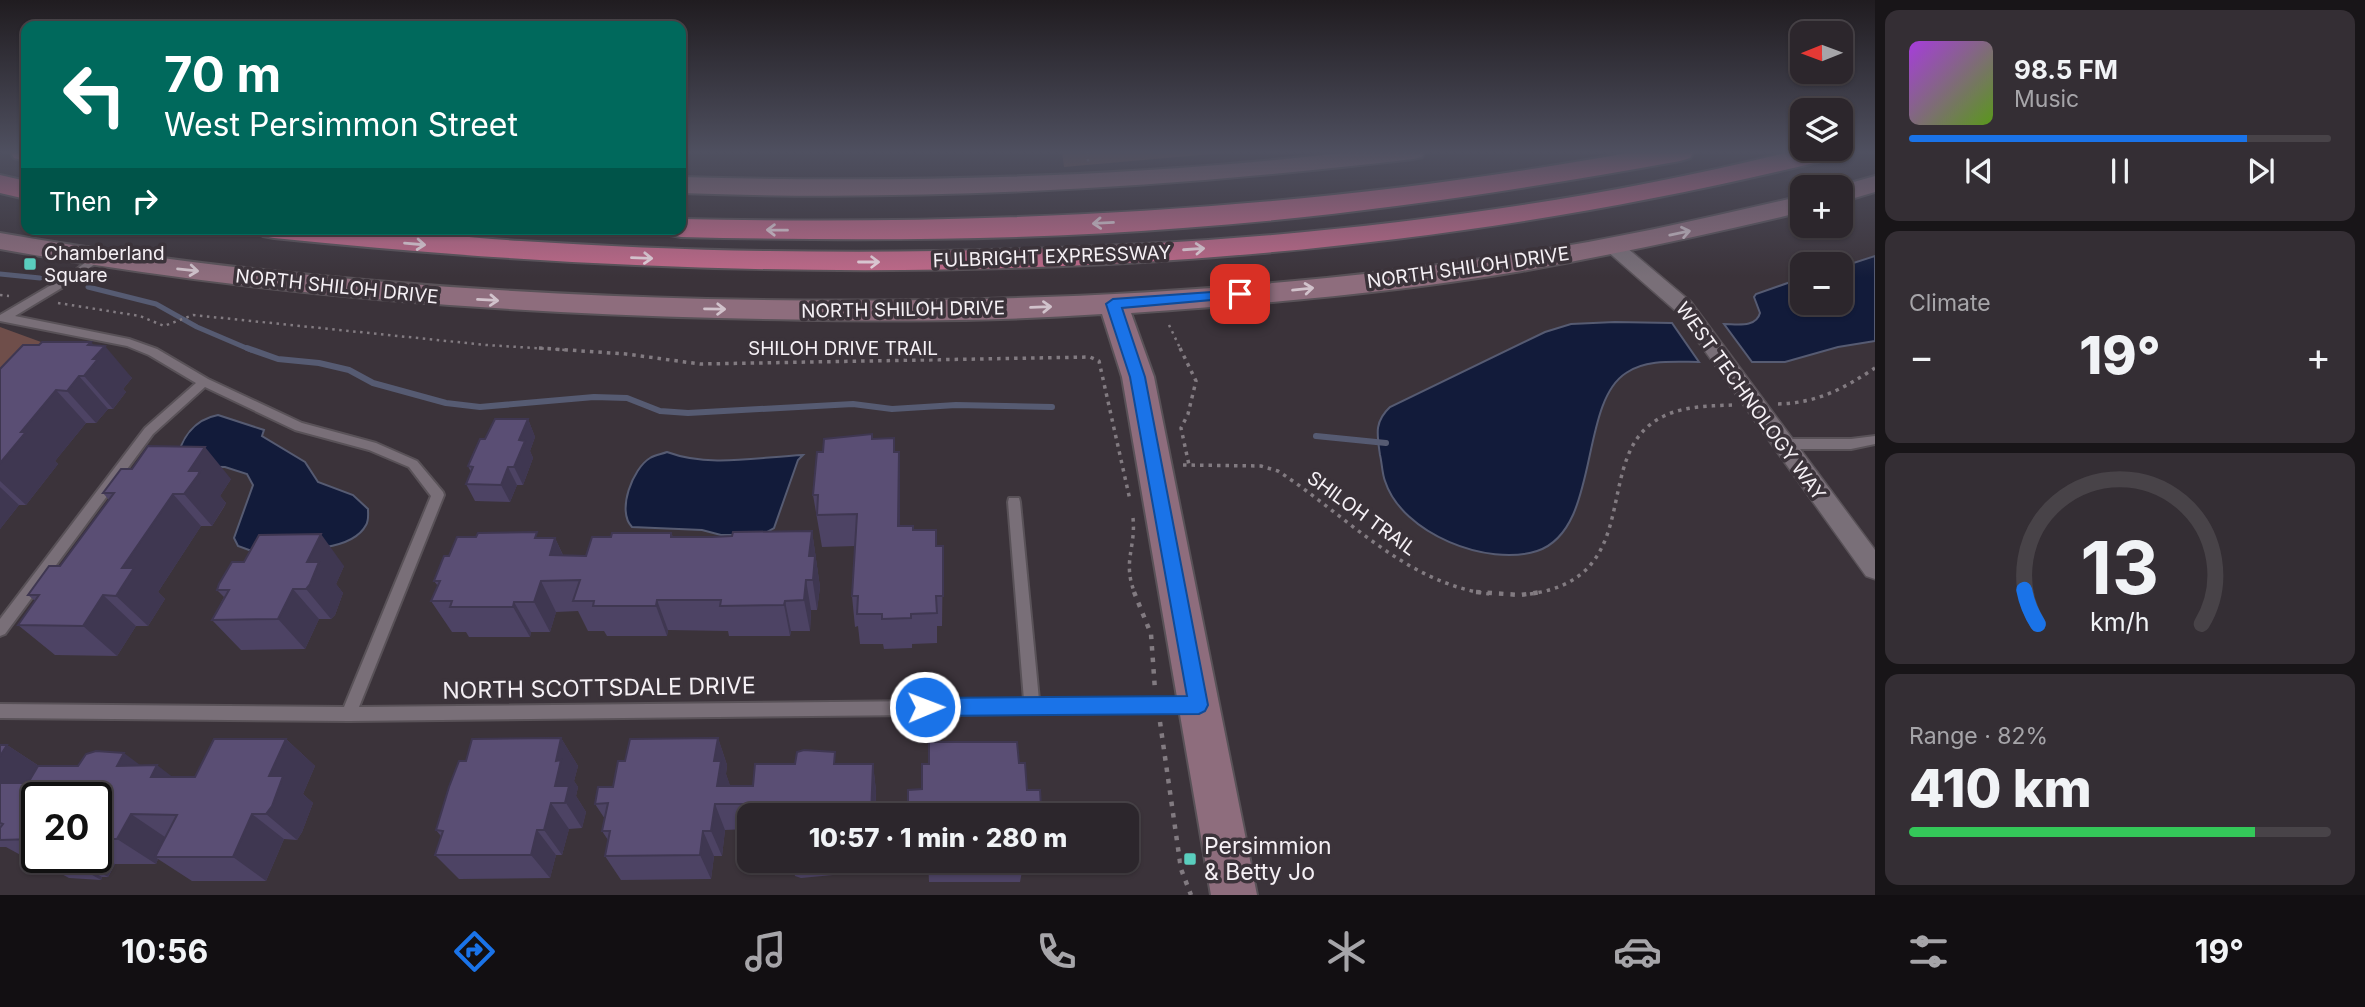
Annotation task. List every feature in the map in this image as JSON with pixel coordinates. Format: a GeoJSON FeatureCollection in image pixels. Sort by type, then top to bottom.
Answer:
{"type":"FeatureCollection","features":[{"type":"Feature","properties":{"kind":"highway","name":"FULBRIGHT EXPRESSWAY"},"geometry":{"type":"LineString","coordinates":[[686,228],[922,230],[1199,217],[1430,194]]}},
{"type":"Feature","properties":{"kind":"highway","name":"FULBRIGHT EXPRESSWAY"},"geometry":{"type":"LineString","coordinates":[[336,235],[500,251],[684,260],[903,262],[1227,247],[1420,228],[1630,194]]}},
{"type":"Feature","properties":{"kind":"main road","name":"NORTH SHILOH DRIVE"},"geometry":{"type":"LineString","coordinates":[[0,241],[94,259],[443,297],[573,304],[834,310],[1113,304],[1304,289],[1423,276],[1613,246],[1790,207]]}},
{"type":"Feature","properties":{"kind":"main road"},"geometry":{"type":"LineString","coordinates":[[1113,304],[1171,465],[1199,705],[1234,895]]}},
{"type":"Feature","properties":{"kind":"street","name":"WEST TECHNOLOGY WAY"},"geometry":{"type":"LineString","coordinates":[[1613,246],[1684,307],[1875,569]]}},
{"type":"Feature","properties":{"kind":"lane"},"geometry":{"type":"LineString","coordinates":[[3,318],[74,276],[94,259]]}},
{"type":"Feature","properties":{"kind":"lane"},"geometry":{"type":"LineString","coordinates":[[3,318],[129,343],[153,352],[204,382],[299,427],[372,446],[414,464],[438,495],[349,714]]}},
{"type":"Feature","properties":{"kind":"lane"},"geometry":{"type":"LineString","coordinates":[[0,629],[149,430],[204,382]]}},
{"type":"Feature","properties":{"kind":"lane"},"geometry":{"type":"LineString","coordinates":[[1784,444],[1851,444],[1875,440]]}},
{"type":"Feature","properties":{"kind":"lane"},"geometry":{"type":"LineString","coordinates":[[1014,502],[1032,706]]}},
{"type":"Feature","properties":{"kind":"lane","name":"NORTH SCOTTSDALE DRIVE"},"geometry":{"type":"LineString","coordinates":[[0,711],[349,714],[1199,705]]}},
{"type":"Feature","properties":{"kind":"path","name":"SHILOH DRIVE TRAIL"},"geometry":{"type":"LineString","coordinates":[[48,302],[140,316],[164,326],[187,316],[486,345],[626,354],[700,364],[1090,357],[1099,361],[1133,512],[1134,528],[1127,563],[1129,579],[1151,634],[1157,705],[1181,869],[1191,895]]}},
{"type":"Feature","properties":{"kind":"path"},"geometry":{"type":"LineString","coordinates":[[1169,325],[1196,381],[1171,465]]}},
{"type":"Feature","properties":{"kind":"path"},"geometry":{"type":"LineString","coordinates":[[1776,404],[1822,399],[1848,388],[1875,368]]}},
{"type":"Feature","properties":{"kind":"path","name":"SHILOH TRAIL"},"geometry":{"type":"LineString","coordinates":[[1171,465],[1261,466],[1278,471],[1401,561],[1426,575],[1454,587],[1484,594],[1526,596],[1546,593],[1572,582],[1592,565],[1607,540],[1627,456],[1636,438],[1648,425],[1668,414],[1697,406],[1738,405]]}},
{"type":"Feature","properties":{"kind":"shaded area"},"geometry":{"type":"Polygon","coordinates":[[[0,327],[52,346],[0,403],[0,327]]]}},
{"type":"Feature","properties":{"kind":"water"},"geometry":{"type":"Polygon","coordinates":[[[1875,256],[1875,341],[1838,347],[1785,362],[1752,362],[1724,324],[1755,321],[1760,313],[1754,297],[1756,294],[1790,282],[1790,315],[1853,315],[1853,263],[1875,256]]]}},
{"type":"Feature","properties":{"kind":"water"},"geometry":{"type":"Polygon","coordinates":[[[1672,323],[1699,362],[1642,365],[1626,373],[1611,389],[1601,411],[1581,494],[1571,519],[1557,539],[1537,551],[1517,555],[1472,550],[1428,531],[1409,517],[1394,500],[1384,478],[1378,435],[1381,418],[1390,407],[1545,332],[1571,324],[1672,323]]]}},
{"type":"Feature","properties":{"kind":"water"},"geometry":{"type":"Polygon","coordinates":[[[218,415],[264,430],[262,436],[305,462],[318,482],[353,495],[368,509],[366,525],[358,535],[345,542],[313,549],[249,550],[238,546],[234,538],[253,485],[247,474],[225,467],[175,466],[188,433],[201,422],[218,415]]]}},
{"type":"Feature","properties":{"kind":"water"},"geometry":{"type":"Polygon","coordinates":[[[667,452],[717,461],[803,455],[798,460],[774,528],[762,535],[721,535],[702,530],[632,527],[627,520],[626,501],[633,480],[650,458],[667,452]]]}},
{"type":"Feature","properties":{"kind":"building"},"geometry":{"type":"Polygon","coordinates":[[[42,342],[91,342],[88,345],[105,346],[93,359],[98,359],[84,376],[79,376],[67,391],[56,390],[21,432],[26,432],[0,463],[0,369],[23,345],[39,345],[42,342]]]}},
{"type":"Feature","properties":{"kind":"building"},"geometry":{"type":"Polygon","coordinates":[[[495,419],[528,419],[519,440],[525,441],[514,467],[508,467],[501,485],[466,484],[473,467],[468,466],[480,439],[485,439],[495,419]]]}},
{"type":"Feature","properties":{"kind":"building"},"geometry":{"type":"Polygon","coordinates":[[[872,434],[872,439],[894,438],[894,452],[899,452],[898,526],[913,526],[913,530],[936,530],[936,546],[943,546],[943,596],[936,596],[937,613],[911,614],[911,618],[882,619],[882,614],[857,614],[858,596],[852,596],[857,514],[817,515],[818,495],[813,495],[817,452],[823,452],[824,439],[872,434]]]}},
{"type":"Feature","properties":{"kind":"building"},"geometry":{"type":"Polygon","coordinates":[[[148,446],[205,447],[189,471],[200,471],[198,475],[184,494],[173,494],[122,568],[134,568],[116,596],[103,595],[83,626],[18,625],[39,595],[28,595],[49,566],[60,566],[114,493],[103,493],[121,469],[132,469],[148,446]]]}},
{"type":"Feature","properties":{"kind":"building"},"geometry":{"type":"Polygon","coordinates":[[[812,531],[809,556],[815,556],[813,580],[806,580],[804,600],[785,601],[784,605],[720,606],[721,600],[657,600],[656,606],[593,606],[594,601],[573,601],[580,580],[541,581],[534,602],[514,602],[513,607],[450,607],[452,601],[431,601],[440,581],[434,581],[444,556],[449,556],[457,537],[476,537],[478,533],[537,532],[535,538],[555,538],[550,555],[586,556],[592,537],[611,537],[612,533],[671,533],[671,537],[712,537],[732,536],[733,532],[812,531]]]}},
{"type":"Feature","properties":{"kind":"building"},"geometry":{"type":"Polygon","coordinates":[[[321,534],[307,562],[319,562],[310,584],[306,589],[293,589],[278,619],[212,620],[229,590],[217,590],[219,584],[232,562],[244,562],[259,535],[321,534]]]}},
{"type":"Feature","properties":{"kind":"building"},"geometry":{"type":"Polygon","coordinates":[[[561,738],[556,761],[561,760],[555,786],[569,786],[565,803],[551,803],[544,830],[537,830],[531,855],[435,855],[443,831],[436,830],[449,787],[459,761],[466,761],[472,739],[561,738]]]}},
{"type":"Feature","properties":{"kind":"building"},"geometry":{"type":"Polygon","coordinates":[[[718,738],[714,761],[721,761],[717,786],[753,786],[755,764],[795,764],[797,752],[804,750],[835,752],[834,764],[873,764],[872,803],[715,804],[711,831],[703,831],[700,855],[605,856],[610,831],[602,831],[608,803],[595,804],[598,787],[613,787],[618,761],[625,761],[630,739],[718,738]]]}},
{"type":"Feature","properties":{"kind":"building"},"geometry":{"type":"Polygon","coordinates":[[[214,739],[286,739],[269,776],[283,776],[272,806],[266,814],[252,814],[233,857],[155,857],[177,815],[131,814],[117,839],[112,839],[112,782],[29,782],[38,766],[78,766],[86,754],[96,751],[124,753],[117,766],[157,765],[151,777],[195,777],[214,739]]]}},
{"type":"Feature","properties":{"kind":"building"},"geometry":{"type":"Polygon","coordinates":[[[929,742],[1017,742],[1019,763],[1025,763],[1027,790],[1040,790],[1041,803],[908,803],[908,790],[922,789],[922,764],[929,764],[929,742]]]}},
{"type":"Feature","properties":{"kind":"building"},"geometry":{"type":"Polygon","coordinates":[[[0,745],[7,745],[0,756],[0,745]]]}},
{"type":"Feature","properties":{"kind":"building"},"geometry":{"type":"Polygon","coordinates":[[[0,783],[21,783],[21,839],[0,840],[0,828],[3,824],[0,823],[0,783]]]}},
{"type":"Feature","properties":{"kind":"waterway"},"geometry":{"type":"LineString","coordinates":[[0,274],[40,278]]}},
{"type":"Feature","properties":{"kind":"waterway"},"geometry":{"type":"LineString","coordinates":[[88,287],[156,304],[197,327],[251,350]]}},
{"type":"Feature","properties":{"kind":"waterway"},"geometry":{"type":"LineString","coordinates":[[247,348],[278,359],[319,363],[349,370],[373,383],[446,403],[480,407],[594,397],[627,398],[660,411],[688,413],[853,404],[892,409],[956,405],[1052,407]]}},
{"type":"Feature","properties":{"kind":"waterway"},"geometry":{"type":"LineString","coordinates":[[1316,436],[1386,443]]}},
{"type":"Feature","properties":{"kind":"place","name":"Chamberland Square"},"geometry":{"type":"Point","coordinates":[30,264]}},
{"type":"Feature","properties":{"kind":"place","name":"Persimmion & Betty Jo"},"geometry":{"type":"Point","coordinates":[1190,859]}},
{"type":"Feature","properties":{"kind":"route"},"geometry":{"type":"LineString","coordinates":[[925,707],[1199,705],[1152,465],[1138,377],[1113,304],[1240,294]]}}]}
